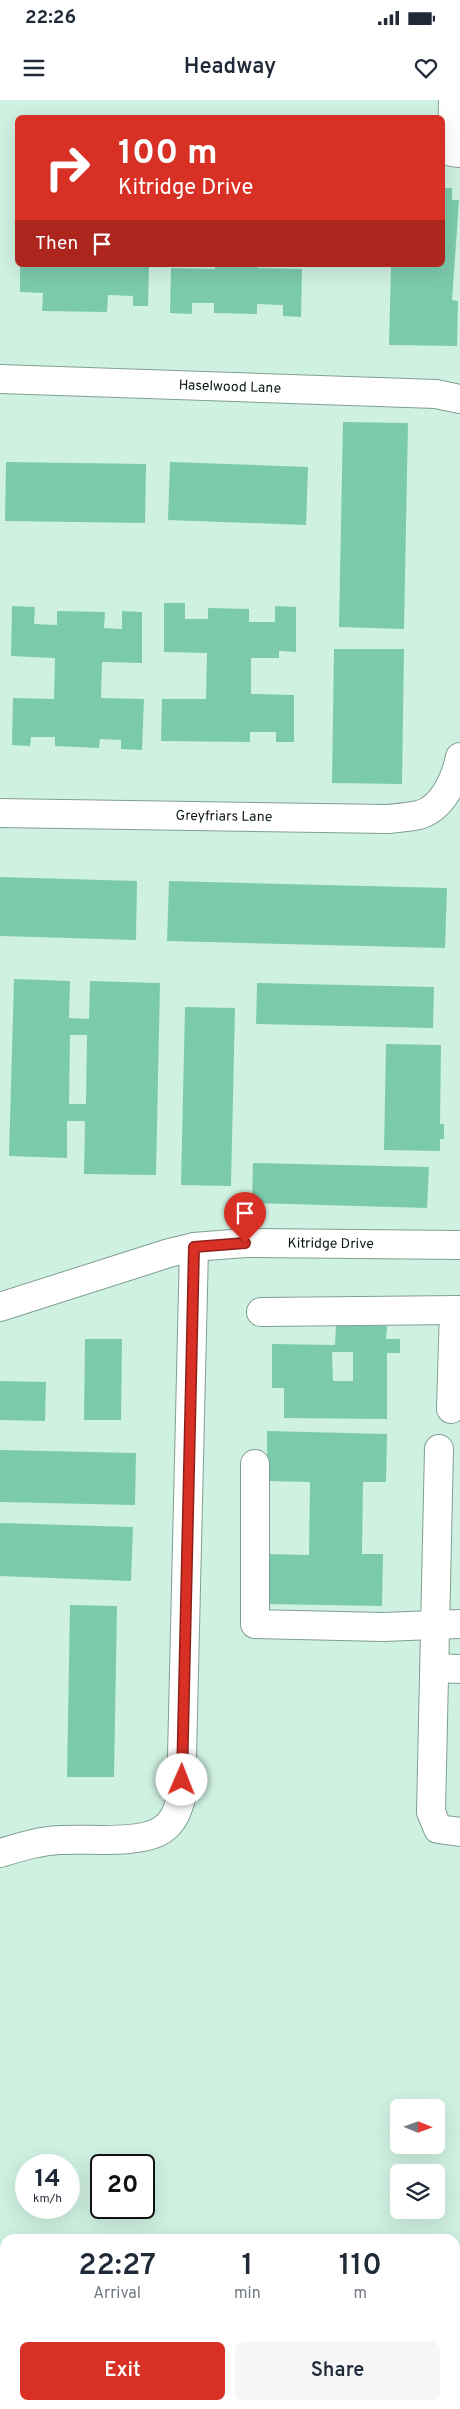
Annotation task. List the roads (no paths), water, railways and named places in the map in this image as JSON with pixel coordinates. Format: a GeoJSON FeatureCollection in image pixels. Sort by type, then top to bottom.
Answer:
{"type":"FeatureCollection","features":[{"type":"Feature","properties":{"kind":"lane"},"geometry":{"type":"LineString","coordinates":[[453,100],[452,152],[460,153]]}},
{"type":"Feature","properties":{"kind":"lane","name":"Haselwood Lane"},"geometry":{"type":"LineString","coordinates":[[0,379],[436,394],[460,399]]}},
{"type":"Feature","properties":{"kind":"lane","name":"Greyfriars Lane"},"geometry":{"type":"LineString","coordinates":[[0,813],[388,819],[420,814],[442,798],[455,779],[460,757]]}},
{"type":"Feature","properties":{"kind":"lane","name":"Kitridge Drive"},"geometry":{"type":"LineString","coordinates":[[0,1307],[169,1253],[194,1247],[245,1243],[460,1245]]}},
{"type":"Feature","properties":{"kind":"lane"},"geometry":{"type":"LineString","coordinates":[[0,1853],[41,1842],[140,1838],[162,1831],[176,1817],[181,1799],[194,1247]]}},
{"type":"Feature","properties":{"kind":"lane"},"geometry":{"type":"LineString","coordinates":[[261,1312],[457,1310],[451,1409]]}},
{"type":"Feature","properties":{"kind":"lane"},"geometry":{"type":"LineString","coordinates":[[439,1449],[448,1623],[448,1669],[431,1812],[438,1829],[460,1832]]}},
{"type":"Feature","properties":{"kind":"lane"},"geometry":{"type":"LineString","coordinates":[[255,1464],[255,1624],[383,1627],[448,1623]]}}]}
